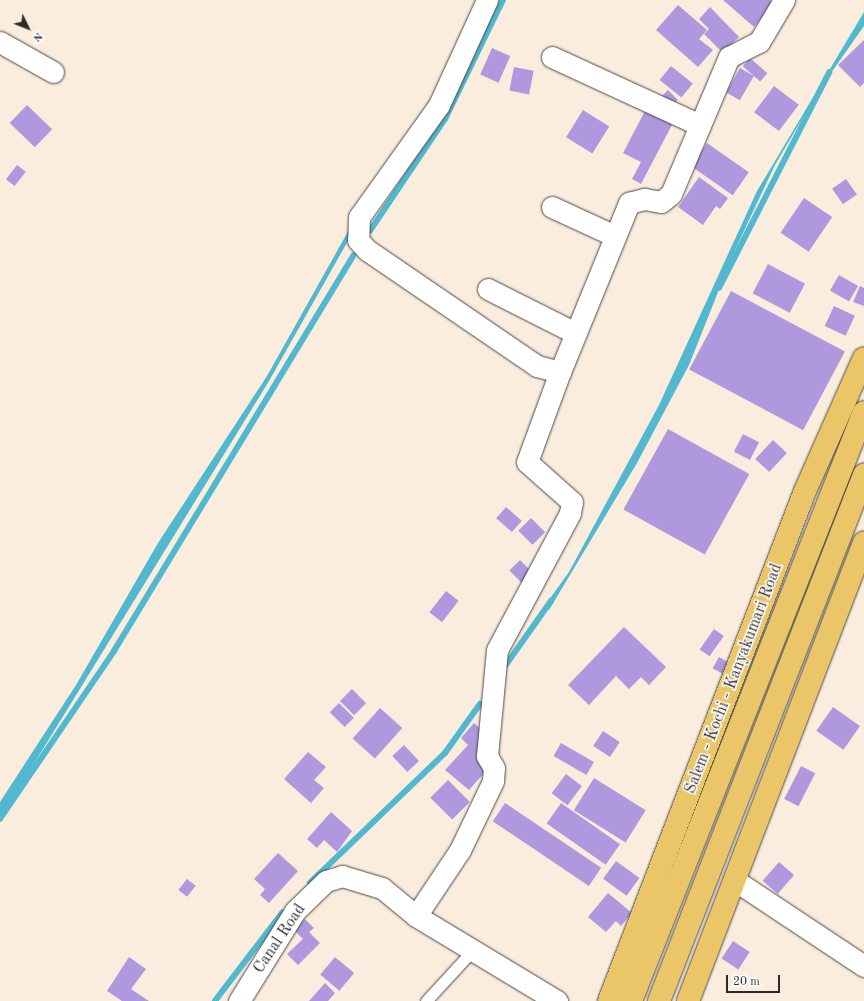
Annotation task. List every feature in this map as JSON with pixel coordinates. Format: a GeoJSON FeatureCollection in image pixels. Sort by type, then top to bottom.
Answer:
{"type":"FeatureCollection","features":[{"type":"Feature","properties":{"kind":"highway","name":"Salem - Kochi - Kanyakumari Road"},"geometry":{"type":"LineString","coordinates":[[609,1001],[805,491],[864,358]]}},
{"type":"Feature","properties":{"kind":"highway"},"geometry":{"type":"LineString","coordinates":[[631,1001],[864,412]]}},
{"type":"Feature","properties":{"kind":"highway"},"geometry":{"type":"LineString","coordinates":[[659,1001],[864,475]]}},
{"type":"Feature","properties":{"kind":"highway"},"geometry":{"type":"LineString","coordinates":[[688,1001],[736,881],[862,554]]}},
{"type":"Feature","properties":{"kind":"street"},"geometry":{"type":"LineString","coordinates":[[487,0],[439,105],[359,217],[358,240],[367,250],[537,366],[560,372]]}},
{"type":"Feature","properties":{"kind":"street"},"geometry":{"type":"LineString","coordinates":[[557,1001],[416,916],[460,850],[493,781],[494,768],[488,756],[497,650],[570,513],[572,502],[527,462],[613,236],[629,203],[644,199],[661,202],[671,194],[729,57],[759,42],[784,0]]}},
{"type":"Feature","properties":{"kind":"street"},"geometry":{"type":"LineString","coordinates":[[0,42],[53,72]]}},
{"type":"Feature","properties":{"kind":"street"},"geometry":{"type":"LineString","coordinates":[[552,57],[700,125]]}},
{"type":"Feature","properties":{"kind":"street"},"geometry":{"type":"LineString","coordinates":[[552,207],[613,236]]}},
{"type":"Feature","properties":{"kind":"street"},"geometry":{"type":"LineString","coordinates":[[488,289],[576,333]]}},
{"type":"Feature","properties":{"kind":"street","name":"Canal Road"},"geometry":{"type":"LineString","coordinates":[[239,1001],[295,911],[326,881],[342,876],[366,881],[382,888],[416,916]]}},
{"type":"Feature","properties":{"kind":"street"},"geometry":{"type":"LineString","coordinates":[[736,881],[864,966]]}},
{"type":"Feature","properties":{"kind":"lane"},"geometry":{"type":"LineString","coordinates":[[426,1001],[472,951]]}},
{"type":"Feature","properties":{"kind":"water"},"geometry":{"type":"Polygon","coordinates":[[[864,12],[864,26],[819,90],[775,165],[734,252],[689,365],[637,463],[549,610],[546,604],[569,572],[659,405],[757,191],[864,12]]]}},
{"type":"Feature","properties":{"kind":"water"},"geometry":{"type":"Polygon","coordinates":[[[355,219],[353,232],[269,381],[0,819],[0,802],[76,685],[158,543],[267,376],[355,219]]]}},
{"type":"Feature","properties":{"kind":"building"},"geometry":{"type":"Polygon","coordinates":[[[723,0],[770,0],[774,3],[754,27],[723,0]]]}},
{"type":"Feature","properties":{"kind":"building"},"geometry":{"type":"Polygon","coordinates":[[[678,5],[707,30],[699,39],[713,50],[698,67],[656,30],[678,5]]]}},
{"type":"Feature","properties":{"kind":"building"},"geometry":{"type":"Polygon","coordinates":[[[710,7],[739,37],[723,53],[704,34],[709,29],[699,19],[710,7]]]}},
{"type":"Feature","properties":{"kind":"building"},"geometry":{"type":"Polygon","coordinates":[[[864,40],[864,83],[860,87],[838,65],[864,40]]]}},
{"type":"Feature","properties":{"kind":"building"},"geometry":{"type":"Polygon","coordinates":[[[492,48],[510,56],[498,83],[480,74],[492,48]]]}},
{"type":"Feature","properties":{"kind":"building"},"geometry":{"type":"Polygon","coordinates":[[[750,58],[767,73],[760,81],[743,66],[750,58]]]}},
{"type":"Feature","properties":{"kind":"building"},"geometry":{"type":"Polygon","coordinates":[[[671,66],[693,84],[681,98],[660,80],[671,66]]]}},
{"type":"Feature","properties":{"kind":"building"},"geometry":{"type":"Polygon","coordinates":[[[514,67],[534,71],[529,94],[509,91],[514,67]]]}},
{"type":"Feature","properties":{"kind":"building"},"geometry":{"type":"Polygon","coordinates":[[[740,68],[754,76],[740,100],[726,92],[740,68]]]}},
{"type":"Feature","properties":{"kind":"building"},"geometry":{"type":"Polygon","coordinates":[[[774,86],[799,105],[779,131],[754,112],[774,86]]]}},
{"type":"Feature","properties":{"kind":"building"},"geometry":{"type":"Polygon","coordinates":[[[668,90],[678,100],[670,108],[660,98],[668,90]]]}},
{"type":"Feature","properties":{"kind":"building"},"geometry":{"type":"Polygon","coordinates":[[[27,105],[52,129],[35,147],[10,123],[27,105]]]}},
{"type":"Feature","properties":{"kind":"building"},"geometry":{"type":"Polygon","coordinates":[[[646,109],[673,123],[641,184],[632,179],[641,162],[623,153],[646,109]]]}},
{"type":"Feature","properties":{"kind":"building"},"geometry":{"type":"Polygon","coordinates":[[[583,110],[609,126],[592,154],[566,137],[583,110]]]}},
{"type":"Feature","properties":{"kind":"building"},"geometry":{"type":"Polygon","coordinates":[[[707,143],[749,172],[733,195],[691,166],[707,143]]]}},
{"type":"Feature","properties":{"kind":"building"},"geometry":{"type":"Polygon","coordinates":[[[17,165],[26,172],[15,186],[6,179],[17,165]]]}},
{"type":"Feature","properties":{"kind":"building"},"geometry":{"type":"Polygon","coordinates":[[[699,177],[728,198],[720,209],[716,206],[703,225],[678,207],[699,177]]]}},
{"type":"Feature","properties":{"kind":"building"},"geometry":{"type":"Polygon","coordinates":[[[846,179],[857,195],[843,204],[832,189],[846,179]]]}},
{"type":"Feature","properties":{"kind":"building"},"geometry":{"type":"Polygon","coordinates":[[[804,198],[832,217],[809,252],[781,233],[804,198]]]}},
{"type":"Feature","properties":{"kind":"building"},"geometry":{"type":"Polygon","coordinates":[[[768,264],[805,284],[790,313],[753,293],[768,264]]]}},
{"type":"Feature","properties":{"kind":"building"},"geometry":{"type":"Polygon","coordinates":[[[839,275],[858,286],[849,302],[830,291],[839,275]]]}},
{"type":"Feature","properties":{"kind":"building"},"geometry":{"type":"Polygon","coordinates":[[[860,286],[864,288],[864,306],[853,302],[860,286]]]}},
{"type":"Feature","properties":{"kind":"building"},"geometry":{"type":"Polygon","coordinates":[[[731,291],[845,352],[803,430],[689,370],[731,291]]]}},
{"type":"Feature","properties":{"kind":"building"},"geometry":{"type":"Polygon","coordinates":[[[834,306],[855,316],[846,336],[825,326],[834,306]]]}},
{"type":"Feature","properties":{"kind":"building"},"geometry":{"type":"Polygon","coordinates":[[[668,429],[749,474],[705,555],[623,509],[668,429]]]}},
{"type":"Feature","properties":{"kind":"building"},"geometry":{"type":"Polygon","coordinates":[[[743,434],[759,442],[750,460],[734,452],[743,434]]]}},
{"type":"Feature","properties":{"kind":"building"},"geometry":{"type":"Polygon","coordinates":[[[773,440],[787,453],[769,472],[755,459],[773,440]]]}},
{"type":"Feature","properties":{"kind":"building"},"geometry":{"type":"Polygon","coordinates":[[[506,507],[522,521],[512,532],[496,518],[506,507]]]}},
{"type":"Feature","properties":{"kind":"building"},"geometry":{"type":"Polygon","coordinates":[[[531,518],[545,532],[532,545],[518,531],[531,518]]]}},
{"type":"Feature","properties":{"kind":"building"},"geometry":{"type":"Polygon","coordinates":[[[520,560],[534,574],[524,585],[509,571],[520,560]]]}},
{"type":"Feature","properties":{"kind":"building"},"geometry":{"type":"Polygon","coordinates":[[[446,591],[459,601],[442,622],[429,612],[446,591]]]}},
{"type":"Feature","properties":{"kind":"building"},"geometry":{"type":"Polygon","coordinates":[[[624,627],[666,667],[649,685],[641,677],[629,689],[616,676],[589,705],[568,685],[624,627]]]}},
{"type":"Feature","properties":{"kind":"building"},"geometry":{"type":"Polygon","coordinates":[[[714,629],[724,636],[709,656],[700,649],[714,629]]]}},
{"type":"Feature","properties":{"kind":"building"},"geometry":{"type":"Polygon","coordinates":[[[719,657],[735,666],[728,677],[713,668],[719,657]]]}},
{"type":"Feature","properties":{"kind":"building"},"geometry":{"type":"Polygon","coordinates":[[[352,689],[366,703],[354,715],[340,701],[352,689]]]}},
{"type":"Feature","properties":{"kind":"building"},"geometry":{"type":"Polygon","coordinates":[[[339,703],[354,718],[345,727],[330,712],[339,703]]]}},
{"type":"Feature","properties":{"kind":"building"},"geometry":{"type":"Polygon","coordinates":[[[833,707],[860,726],[843,750],[816,731],[833,707]]]}},
{"type":"Feature","properties":{"kind":"building"},"geometry":{"type":"Polygon","coordinates":[[[380,708],[402,728],[375,759],[353,738],[380,708]]]}},
{"type":"Feature","properties":{"kind":"building"},"geometry":{"type":"Polygon","coordinates":[[[474,723],[482,730],[487,770],[469,790],[445,770],[468,745],[461,738],[474,723]]]}},
{"type":"Feature","properties":{"kind":"building"},"geometry":{"type":"Polygon","coordinates":[[[603,731],[620,742],[610,757],[593,746],[603,731]]]}},
{"type":"Feature","properties":{"kind":"building"},"geometry":{"type":"Polygon","coordinates":[[[561,743],[594,762],[586,775],[554,756],[561,743]]]}},
{"type":"Feature","properties":{"kind":"building"},"geometry":{"type":"Polygon","coordinates":[[[404,745],[419,761],[407,772],[392,756],[404,745]]]}},
{"type":"Feature","properties":{"kind":"building"},"geometry":{"type":"Polygon","coordinates":[[[308,752],[326,767],[314,780],[324,788],[311,803],[284,779],[308,752]]]}},
{"type":"Feature","properties":{"kind":"building"},"geometry":{"type":"Polygon","coordinates":[[[801,766],[815,773],[798,806],[784,799],[801,766]]]}},
{"type":"Feature","properties":{"kind":"building"},"geometry":{"type":"Polygon","coordinates":[[[566,774],[582,786],[568,805],[552,793],[566,774]]]}},
{"type":"Feature","properties":{"kind":"building"},"geometry":{"type":"Polygon","coordinates":[[[594,778],[646,810],[626,843],[574,810],[594,778]]]}},
{"type":"Feature","properties":{"kind":"building"},"geometry":{"type":"Polygon","coordinates":[[[448,780],[470,802],[452,820],[430,798],[448,780]]]}},
{"type":"Feature","properties":{"kind":"building"},"geometry":{"type":"Polygon","coordinates":[[[505,803],[601,868],[589,886],[493,821],[505,803]]]}},
{"type":"Feature","properties":{"kind":"building"},"geometry":{"type":"Polygon","coordinates":[[[561,803],[620,844],[606,865],[547,823],[561,803]]]}},
{"type":"Feature","properties":{"kind":"building"},"geometry":{"type":"Polygon","coordinates":[[[331,812],[352,831],[337,852],[324,840],[317,848],[307,839],[331,812]]]}},
{"type":"Feature","properties":{"kind":"building"},"geometry":{"type":"Polygon","coordinates":[[[278,853],[298,871],[269,903],[260,895],[265,889],[254,879],[278,853]]]}},
{"type":"Feature","properties":{"kind":"building"},"geometry":{"type":"Polygon","coordinates":[[[616,861],[639,878],[627,896],[603,879],[616,861]]]}},
{"type":"Feature","properties":{"kind":"building"},"geometry":{"type":"Polygon","coordinates":[[[779,862],[794,875],[778,894],[763,881],[779,862]]]}},
{"type":"Feature","properties":{"kind":"building"},"geometry":{"type":"Polygon","coordinates":[[[187,879],[196,886],[187,897],[178,890],[187,879]]]}},
{"type":"Feature","properties":{"kind":"building"},"geometry":{"type":"Polygon","coordinates":[[[608,893],[632,913],[621,926],[616,921],[606,932],[588,917],[608,893]]]}},
{"type":"Feature","properties":{"kind":"building"},"geometry":{"type":"Polygon","coordinates":[[[305,919],[314,928],[309,932],[320,943],[298,965],[287,954],[303,939],[294,930],[305,919]]]}},
{"type":"Feature","properties":{"kind":"building"},"geometry":{"type":"Polygon","coordinates":[[[733,941],[750,952],[738,970],[722,959],[733,941]]]}},
{"type":"Feature","properties":{"kind":"building"},"geometry":{"type":"Polygon","coordinates":[[[129,957],[146,969],[131,989],[149,1001],[122,1001],[107,991],[129,957]]]}},
{"type":"Feature","properties":{"kind":"building"},"geometry":{"type":"Polygon","coordinates":[[[335,957],[354,973],[339,991],[320,975],[335,957]]]}},
{"type":"Feature","properties":{"kind":"building"},"geometry":{"type":"Polygon","coordinates":[[[325,983],[335,993],[328,1001],[309,1001],[325,983]]]}},
{"type":"Feature","properties":{"kind":"waterway"},"geometry":{"type":"LineString","coordinates":[[370,231],[445,119],[503,0]]}},
{"type":"Feature","properties":{"kind":"waterway"},"geometry":{"type":"LineString","coordinates":[[719,288],[829,73]]}},
{"type":"Feature","properties":{"kind":"waterway"},"geometry":{"type":"LineString","coordinates":[[0,819],[114,651],[353,256]]}},
{"type":"Feature","properties":{"kind":"waterway"},"geometry":{"type":"LineString","coordinates":[[506,665],[551,601]]}},
{"type":"Feature","properties":{"kind":"waterway"},"geometry":{"type":"LineString","coordinates":[[310,883],[445,753],[480,704]]}},
{"type":"Feature","properties":{"kind":"waterway"},"geometry":{"type":"LineString","coordinates":[[215,1001],[282,913]]}}]}
